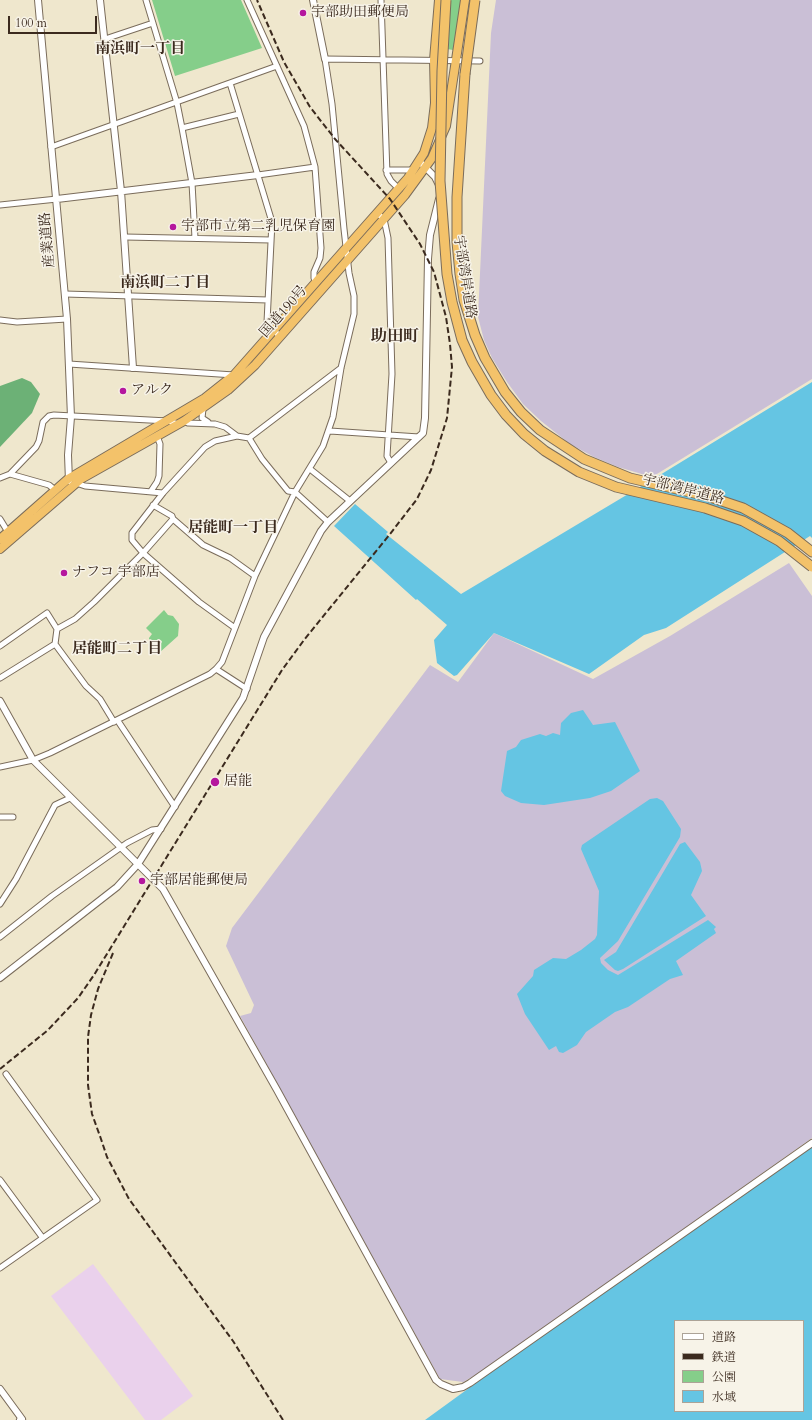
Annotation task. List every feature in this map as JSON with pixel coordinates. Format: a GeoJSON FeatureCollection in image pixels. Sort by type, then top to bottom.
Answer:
{"type":"FeatureCollection","features":[{"type":"Feature","properties":{"kind":"highway","name":"国道190号"},"geometry":{"type":"LineString","coordinates":[[0,550],[72,483],[205,398],[234,375],[277,334],[347,259],[381,216],[414,170],[428,142],[434,116],[434,60],[439,0]]}},
{"type":"Feature","properties":{"kind":"highway","name":"宇部湾岸道路"},"geometry":{"type":"LineString","coordinates":[[446,0],[442,71],[441,200],[449,288],[458,328],[467,351],[484,384],[498,405],[515,425],[534,443],[579,472],[616,487],[699,506],[743,521],[779,542],[812,567]]}},
{"type":"Feature","properties":{"kind":"highway","name":"国道190号"},"geometry":{"type":"LineString","coordinates":[[0,539],[55,490],[72,483],[203,409],[242,378],[316,283],[346,249],[381,216],[426,167],[437,148],[446,126],[465,0]]}},
{"type":"Feature","properties":{"kind":"highway","name":"宇部湾岸道路"},"geometry":{"type":"LineString","coordinates":[[474,0],[465,74],[457,197],[457,242],[464,300],[475,335],[488,364],[505,392],[521,412],[540,430],[584,459],[630,478],[707,496],[743,508],[788,533],[812,552]]}},
{"type":"Feature","properties":{"kind":"street","name":"産業道路"},"geometry":{"type":"LineString","coordinates":[[38,0],[65,294],[71,416],[72,483]]}},
{"type":"Feature","properties":{"kind":"street"},"geometry":{"type":"LineString","coordinates":[[100,0],[121,191],[133,368]]}},
{"type":"Feature","properties":{"kind":"street"},"geometry":{"type":"LineString","coordinates":[[146,0],[182,128],[192,183],[195,238]]}},
{"type":"Feature","properties":{"kind":"street"},"geometry":{"type":"LineString","coordinates":[[248,0],[304,126],[315,167],[321,248],[320,258],[314,272],[316,283]]}},
{"type":"Feature","properties":{"kind":"street"},"geometry":{"type":"LineString","coordinates":[[0,767],[33,760],[116,721],[210,674],[216,669],[222,662],[254,576],[295,492],[310,469],[330,431],[341,368],[354,314],[354,296],[347,259],[332,104],[325,59],[313,0]]}},
{"type":"Feature","properties":{"kind":"street"},"geometry":{"type":"LineString","coordinates":[[381,0],[386,170],[391,181],[400,189]]}},
{"type":"Feature","properties":{"kind":"street"},"geometry":{"type":"LineString","coordinates":[[105,39],[152,23]]}},
{"type":"Feature","properties":{"kind":"street"},"geometry":{"type":"LineString","coordinates":[[325,59],[480,61]]}},
{"type":"Feature","properties":{"kind":"street"},"geometry":{"type":"LineString","coordinates":[[51,147],[277,66]]}},
{"type":"Feature","properties":{"kind":"street"},"geometry":{"type":"LineString","coordinates":[[230,83],[272,222],[267,322],[277,334]]}},
{"type":"Feature","properties":{"kind":"street"},"geometry":{"type":"LineString","coordinates":[[182,128],[239,114]]}},
{"type":"Feature","properties":{"kind":"street"},"geometry":{"type":"LineString","coordinates":[[0,978],[117,886],[138,864],[237,709],[247,689],[264,637],[321,531],[328,522],[350,501],[419,438],[425,428],[428,259],[430,235],[441,189],[435,177],[419,162]]}},
{"type":"Feature","properties":{"kind":"street"},"geometry":{"type":"LineString","coordinates":[[0,205],[258,176],[315,167]]}},
{"type":"Feature","properties":{"kind":"street"},"geometry":{"type":"LineString","coordinates":[[386,170],[414,170]]}},
{"type":"Feature","properties":{"kind":"street"},"geometry":{"type":"LineString","coordinates":[[381,216],[388,238],[392,374],[387,456],[391,463]]}},
{"type":"Feature","properties":{"kind":"street"},"geometry":{"type":"LineString","coordinates":[[125,237],[271,240]]}},
{"type":"Feature","properties":{"kind":"street"},"geometry":{"type":"LineString","coordinates":[[65,294],[268,300]]}},
{"type":"Feature","properties":{"kind":"street"},"geometry":{"type":"LineString","coordinates":[[0,320],[16,322],[66,319]]}},
{"type":"Feature","properties":{"kind":"street"},"geometry":{"type":"LineString","coordinates":[[69,364],[234,375]]}},
{"type":"Feature","properties":{"kind":"street"},"geometry":{"type":"LineString","coordinates":[[235,628],[199,602],[143,553],[132,540],[132,533],[163,493],[205,447],[216,441],[237,436],[249,438],[341,368]]}},
{"type":"Feature","properties":{"kind":"street"},"geometry":{"type":"LineString","coordinates":[[203,409],[202,418],[211,424]]}},
{"type":"Feature","properties":{"kind":"street"},"geometry":{"type":"LineString","coordinates":[[0,478],[10,474],[36,447],[39,441],[43,422],[49,416],[211,424],[225,427],[237,436]]}},
{"type":"Feature","properties":{"kind":"street"},"geometry":{"type":"LineString","coordinates":[[330,431],[419,438]]}},
{"type":"Feature","properties":{"kind":"street"},"geometry":{"type":"LineString","coordinates":[[151,491],[159,476],[160,444],[157,436]]}},
{"type":"Feature","properties":{"kind":"street"},"geometry":{"type":"LineString","coordinates":[[249,438],[262,459],[288,491],[295,492],[328,522]]}},
{"type":"Feature","properties":{"kind":"street"},"geometry":{"type":"LineString","coordinates":[[310,469],[350,501]]}},
{"type":"Feature","properties":{"kind":"street"},"geometry":{"type":"LineString","coordinates":[[10,474],[49,485],[55,490]]}},
{"type":"Feature","properties":{"kind":"street"},"geometry":{"type":"LineString","coordinates":[[72,483],[85,486],[163,493]]}},
{"type":"Feature","properties":{"kind":"street"},"geometry":{"type":"LineString","coordinates":[[153,506],[172,516],[173,519],[203,544],[230,558],[254,576]]}},
{"type":"Feature","properties":{"kind":"street"},"geometry":{"type":"LineString","coordinates":[[0,519],[8,532]]}},
{"type":"Feature","properties":{"kind":"street"},"geometry":{"type":"LineString","coordinates":[[57,629],[84,612],[143,553],[173,519]]}},
{"type":"Feature","properties":{"kind":"street"},"geometry":{"type":"LineString","coordinates":[[0,646],[47,613],[57,629],[55,644],[86,686],[100,699],[175,807]]}},
{"type":"Feature","properties":{"kind":"street"},"geometry":{"type":"LineString","coordinates":[[0,678],[55,644]]}},
{"type":"Feature","properties":{"kind":"street"},"geometry":{"type":"LineString","coordinates":[[216,669],[247,689]]}},
{"type":"Feature","properties":{"kind":"street"},"geometry":{"type":"LineString","coordinates":[[0,701],[33,760],[163,889],[169,898],[277,1090],[436,1380],[448,1387],[459,1388],[470,1383],[812,1142]]}},
{"type":"Feature","properties":{"kind":"street"},"geometry":{"type":"LineString","coordinates":[[0,904],[30,854],[55,805],[70,798]]}},
{"type":"Feature","properties":{"kind":"street"},"geometry":{"type":"LineString","coordinates":[[0,817],[13,817]]}},
{"type":"Feature","properties":{"kind":"street"},"geometry":{"type":"LineString","coordinates":[[0,936],[52,896],[122,848],[152,830],[161,829]]}},
{"type":"Feature","properties":{"kind":"street"},"geometry":{"type":"LineString","coordinates":[[0,1268],[42,1237],[97,1200],[6,1074]]}},
{"type":"Feature","properties":{"kind":"street"},"geometry":{"type":"LineString","coordinates":[[0,1180],[42,1237]]}},
{"type":"Feature","properties":{"kind":"street"},"geometry":{"type":"LineString","coordinates":[[0,1389],[22,1420]]}},
{"type":"Feature","properties":{"kind":"shaded area"},"geometry":{"type":"Polygon","coordinates":[[[496,0],[812,0],[812,379],[652,477],[618,467],[594,457],[570,444],[541,421],[523,404],[507,382],[492,358],[484,340],[478,317],[491,33],[496,0]]]}},
{"type":"Feature","properties":{"kind":"shaded area"},"geometry":{"type":"Polygon","coordinates":[[[789,563],[812,596],[812,1138],[483,1371],[463,1382],[440,1379],[240,1016],[251,1013],[254,1005],[226,946],[232,928],[430,665],[458,682],[494,633],[593,679],[670,636],[789,563]]]}},
{"type":"Feature","properties":{"kind":"shaded area"},"geometry":{"type":"Polygon","coordinates":[[[93,1264],[193,1396],[161,1420],[145,1420],[51,1296],[93,1264]]]}},
{"type":"Feature","properties":{"kind":"green space"},"geometry":{"type":"Polygon","coordinates":[[[152,0],[241,0],[262,48],[175,76],[152,0]]]}},
{"type":"Feature","properties":{"kind":"green space"},"geometry":{"type":"Polygon","coordinates":[[[449,0],[461,0],[453,50],[447,49],[449,0]]]}},
{"type":"Feature","properties":{"kind":"green space"},"geometry":{"type":"Polygon","coordinates":[[[22,378],[31,382],[40,394],[32,413],[0,447],[0,386],[22,378]]]}},
{"type":"Feature","properties":{"kind":"green space"},"geometry":{"type":"Polygon","coordinates":[[[164,610],[168,615],[173,616],[179,624],[178,636],[159,653],[149,641],[152,634],[146,628],[164,610]]]}},
{"type":"Feature","properties":{"kind":"water"},"geometry":{"type":"Polygon","coordinates":[[[812,382],[812,538],[810,536],[666,628],[644,635],[589,674],[494,633],[457,675],[454,676],[437,663],[434,640],[447,625],[417,599],[416,600],[334,526],[355,504],[388,532],[386,534],[461,594],[812,382]]]}},
{"type":"Feature","properties":{"kind":"water"},"geometry":{"type":"Polygon","coordinates":[[[583,710],[593,725],[615,722],[640,771],[611,791],[590,798],[544,805],[521,803],[505,796],[501,791],[507,751],[516,747],[521,740],[540,734],[546,736],[553,733],[560,735],[561,723],[571,713],[583,710]]]}},
{"type":"Feature","properties":{"kind":"water"},"geometry":{"type":"Polygon","coordinates":[[[657,798],[663,801],[681,829],[680,837],[618,941],[600,958],[601,963],[608,970],[618,975],[708,920],[716,927],[714,929],[716,933],[676,961],[683,975],[670,979],[628,1007],[615,1012],[586,1032],[577,1045],[563,1053],[559,1052],[556,1046],[549,1050],[525,1014],[517,994],[533,976],[534,970],[553,958],[566,959],[581,950],[595,939],[597,935],[599,891],[581,849],[582,845],[650,799],[657,798]]]}},
{"type":"Feature","properties":{"kind":"water"},"geometry":{"type":"Polygon","coordinates":[[[685,842],[700,862],[702,871],[691,895],[706,916],[623,969],[618,971],[615,970],[604,960],[616,952],[680,844],[685,842]]]}},
{"type":"Feature","properties":{"kind":"water"},"geometry":{"type":"Polygon","coordinates":[[[812,1139],[812,1420],[425,1420],[812,1139]]]}},
{"type":"Feature","properties":{"kind":"railway"},"geometry":{"type":"LineString","coordinates":[[0,1069],[48,1030],[78,998],[94,975],[282,670],[304,640],[417,499],[431,470],[447,418],[452,367],[450,344],[446,317],[434,272],[420,244],[390,199],[335,139],[310,107],[284,62],[257,0]]}},
{"type":"Feature","properties":{"kind":"railway"},"geometry":{"type":"LineString","coordinates":[[113,953],[98,989],[91,1015],[88,1037],[88,1085],[92,1114],[107,1157],[129,1199],[233,1341],[283,1420]]}},
{"type":"Feature","properties":{"kind":"place","name":"宇部助田郵便局"},"geometry":{"type":"Point","coordinates":[303,13]}},
{"type":"Feature","properties":{"kind":"place","name":"宇部市立第二乳児保育園"},"geometry":{"type":"Point","coordinates":[173,227]}},
{"type":"Feature","properties":{"kind":"place","name":"アルク"},"geometry":{"type":"Point","coordinates":[123,391]}},
{"type":"Feature","properties":{"kind":"place","name":"ナフコ 宇部店"},"geometry":{"type":"Point","coordinates":[64,573]}},
{"type":"Feature","properties":{"kind":"place","name":"居能"},"geometry":{"type":"Point","coordinates":[215,782]}},
{"type":"Feature","properties":{"kind":"place","name":"宇部居能郵便局"},"geometry":{"type":"Point","coordinates":[142,881]}},
{"type":"Feature","properties":{"kind":"district","name":"南浜町一丁目"},"geometry":{"type":"Point","coordinates":[140,50]}},
{"type":"Feature","properties":{"kind":"district","name":"南浜町二丁目"},"geometry":{"type":"Point","coordinates":[165,284]}},
{"type":"Feature","properties":{"kind":"district","name":"助田町"},"geometry":{"type":"Point","coordinates":[395,337]}},
{"type":"Feature","properties":{"kind":"district","name":"居能町一丁目"},"geometry":{"type":"Point","coordinates":[233,529]}},
{"type":"Feature","properties":{"kind":"district","name":"居能町二丁目"},"geometry":{"type":"Point","coordinates":[117,650]}}]}
